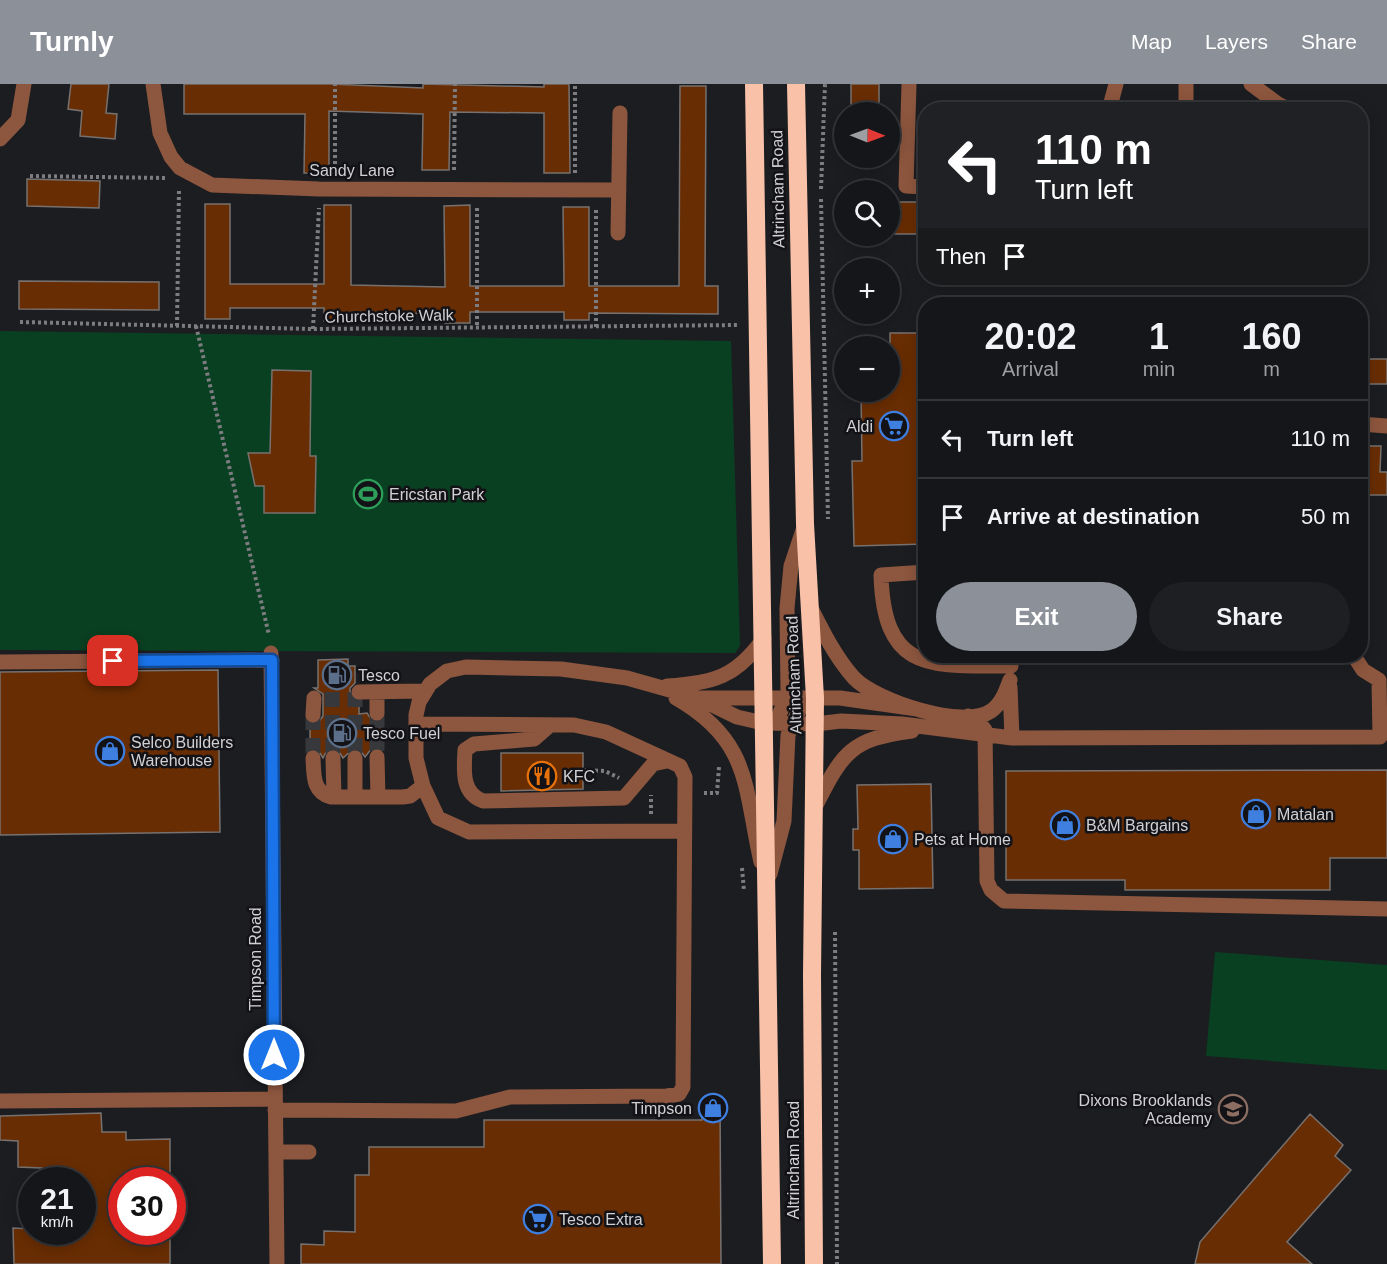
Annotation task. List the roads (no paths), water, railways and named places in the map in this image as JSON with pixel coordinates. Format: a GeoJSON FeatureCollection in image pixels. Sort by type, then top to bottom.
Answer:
{"type":"FeatureCollection","features":[{"type":"Feature","properties":{"kind":"highway","name":"Altrincham Road"},"geometry":{"type":"LineString","coordinates":[[754,84],[759,528],[764,638],[763,699],[770,723],[766,886],[771,1264]]}},
{"type":"Feature","properties":{"kind":"highway","name":"Altrincham Road"},"geometry":{"type":"LineString","coordinates":[[796,84],[805,524],[811,608],[810,699],[816,724],[812,975],[814,1264]]}},
{"type":"Feature","properties":{"kind":"street"},"geometry":{"type":"LineString","coordinates":[[0,139],[18,120],[24,84]]}},
{"type":"Feature","properties":{"kind":"street","name":"Sandy Lane"},"geometry":{"type":"LineString","coordinates":[[153,84],[160,133],[171,157],[180,168],[212,185],[327,189],[619,190]]}},
{"type":"Feature","properties":{"kind":"street"},"geometry":{"type":"LineString","coordinates":[[909,84],[906,186],[918,187]]}},
{"type":"Feature","properties":{"kind":"street"},"geometry":{"type":"LineString","coordinates":[[1111,102],[1116,84]]}},
{"type":"Feature","properties":{"kind":"street"},"geometry":{"type":"LineString","coordinates":[[1186,84],[1186,102]]}},
{"type":"Feature","properties":{"kind":"street"},"geometry":{"type":"LineString","coordinates":[[1251,84],[1275,102]]}},
{"type":"Feature","properties":{"kind":"street"},"geometry":{"type":"LineString","coordinates":[[618,233],[620,113]]}},
{"type":"Feature","properties":{"kind":"street"},"geometry":{"type":"LineString","coordinates":[[1368,425],[1387,426]]}},
{"type":"Feature","properties":{"kind":"street"},"geometry":{"type":"LineString","coordinates":[[770,723],[786,699],[791,566],[805,524]]}},
{"type":"Feature","properties":{"kind":"street"},"geometry":{"type":"LineString","coordinates":[[918,573],[881,575],[882,603],[889,630],[901,648],[918,658]]}},
{"type":"Feature","properties":{"kind":"street"},"geometry":{"type":"LineString","coordinates":[[811,608],[825,637],[855,678],[873,693],[917,709]]}},
{"type":"Feature","properties":{"kind":"street"},"geometry":{"type":"LineString","coordinates":[[655,686],[708,682],[732,672],[745,662],[764,638]]}},
{"type":"Feature","properties":{"kind":"street","name":"Timpson Road"},"geometry":{"type":"LineString","coordinates":[[0,662],[271,656],[277,1264]]}},
{"type":"Feature","properties":{"kind":"street"},"geometry":{"type":"LineString","coordinates":[[936,663],[950,666],[1010,667]]}},
{"type":"Feature","properties":{"kind":"street"},"geometry":{"type":"LineString","coordinates":[[683,831],[469,832],[438,818],[423,786],[416,758],[416,724],[419,702],[424,691],[447,671],[466,667],[582,671],[627,678],[698,698],[737,717],[770,723],[816,724],[849,721],[939,728],[1012,738],[1380,737],[1379,680],[1362,670],[1358,663]]}},
{"type":"Feature","properties":{"kind":"street"},"geometry":{"type":"LineString","coordinates":[[698,698],[840,698],[968,716],[991,712],[1003,699],[1010,667]]}},
{"type":"Feature","properties":{"kind":"street"},"geometry":{"type":"LineString","coordinates":[[1010,667],[1012,738]]}},
{"type":"Feature","properties":{"kind":"street"},"geometry":{"type":"LineString","coordinates":[[655,686],[697,710],[722,732],[732,747],[747,787],[766,886]]}},
{"type":"Feature","properties":{"kind":"street"},"geometry":{"type":"LineString","coordinates":[[358,692],[424,691]]}},
{"type":"Feature","properties":{"kind":"street"},"geometry":{"type":"LineString","coordinates":[[377,692],[377,713]]}},
{"type":"Feature","properties":{"kind":"street"},"geometry":{"type":"LineString","coordinates":[[313,715],[314,698]]}},
{"type":"Feature","properties":{"kind":"street"},"geometry":{"type":"LineString","coordinates":[[766,886],[784,821],[788,735],[793,723],[810,699]]}},
{"type":"Feature","properties":{"kind":"street"},"geometry":{"type":"LineString","coordinates":[[968,716],[982,726],[985,735],[987,881],[991,890],[1005,901],[1387,909]]}},
{"type":"Feature","properties":{"kind":"street"},"geometry":{"type":"LineString","coordinates":[[0,1101],[274,1104],[363,1110],[456,1111],[510,1096],[675,1095],[681,1091],[685,1083],[683,831],[685,777],[680,766],[606,732],[574,725],[416,724]]}},
{"type":"Feature","properties":{"kind":"street"},"geometry":{"type":"LineString","coordinates":[[550,725],[534,739],[474,744],[465,750],[465,783],[470,794],[483,801],[624,798],[653,764],[667,761]]}},
{"type":"Feature","properties":{"kind":"street"},"geometry":{"type":"LineString","coordinates":[[816,805],[840,761],[859,744],[878,736],[939,728]]}},
{"type":"Feature","properties":{"kind":"street"},"geometry":{"type":"LineString","coordinates":[[377,757],[378,797]]}},
{"type":"Feature","properties":{"kind":"street"},"geometry":{"type":"LineString","coordinates":[[313,758],[314,778],[319,790],[334,797],[410,796],[423,786]]}},
{"type":"Feature","properties":{"kind":"street"},"geometry":{"type":"LineString","coordinates":[[333,758],[334,797]]}},
{"type":"Feature","properties":{"kind":"street"},"geometry":{"type":"LineString","coordinates":[[355,758],[356,797]]}},
{"type":"Feature","properties":{"kind":"street"},"geometry":{"type":"LineString","coordinates":[[277,1152],[309,1152]]}},
{"type":"Feature","properties":{"kind":"tunnel"},"geometry":{"type":"LineString","coordinates":[[332,692],[333,758]]}},
{"type":"Feature","properties":{"kind":"tunnel"},"geometry":{"type":"LineString","coordinates":[[355,692],[355,758]]}},
{"type":"Feature","properties":{"kind":"tunnel"},"geometry":{"type":"LineString","coordinates":[[377,713],[377,757]]}},
{"type":"Feature","properties":{"kind":"tunnel"},"geometry":{"type":"LineString","coordinates":[[313,715],[313,758]]}},
{"type":"Feature","properties":{"kind":"place","name":"Aldi"},"geometry":{"type":"Point","coordinates":[894,426]}},
{"type":"Feature","properties":{"kind":"place","name":"Ericstan Park"},"geometry":{"type":"Point","coordinates":[368,494]}},
{"type":"Feature","properties":{"kind":"place","name":"Tesco"},"geometry":{"type":"Point","coordinates":[337,675]}},
{"type":"Feature","properties":{"kind":"place","name":"Tesco Fuel"},"geometry":{"type":"Point","coordinates":[342,733]}},
{"type":"Feature","properties":{"kind":"place","name":"Selco Builders Warehouse"},"geometry":{"type":"Point","coordinates":[110,751]}},
{"type":"Feature","properties":{"kind":"place","name":"KFC"},"geometry":{"type":"Point","coordinates":[542,776]}},
{"type":"Feature","properties":{"kind":"place","name":"Matalan"},"geometry":{"type":"Point","coordinates":[1256,814]}},
{"type":"Feature","properties":{"kind":"place","name":"B&M Bargains"},"geometry":{"type":"Point","coordinates":[1065,825]}},
{"type":"Feature","properties":{"kind":"place","name":"Pets at Home"},"geometry":{"type":"Point","coordinates":[893,839]}},
{"type":"Feature","properties":{"kind":"place","name":"Timpson"},"geometry":{"type":"Point","coordinates":[713,1108]}},
{"type":"Feature","properties":{"kind":"place","name":"Dixons Brooklands Academy"},"geometry":{"type":"Point","coordinates":[1233,1109]}},
{"type":"Feature","properties":{"kind":"place","name":"Tesco Extra"},"geometry":{"type":"Point","coordinates":[538,1219]}}]}
